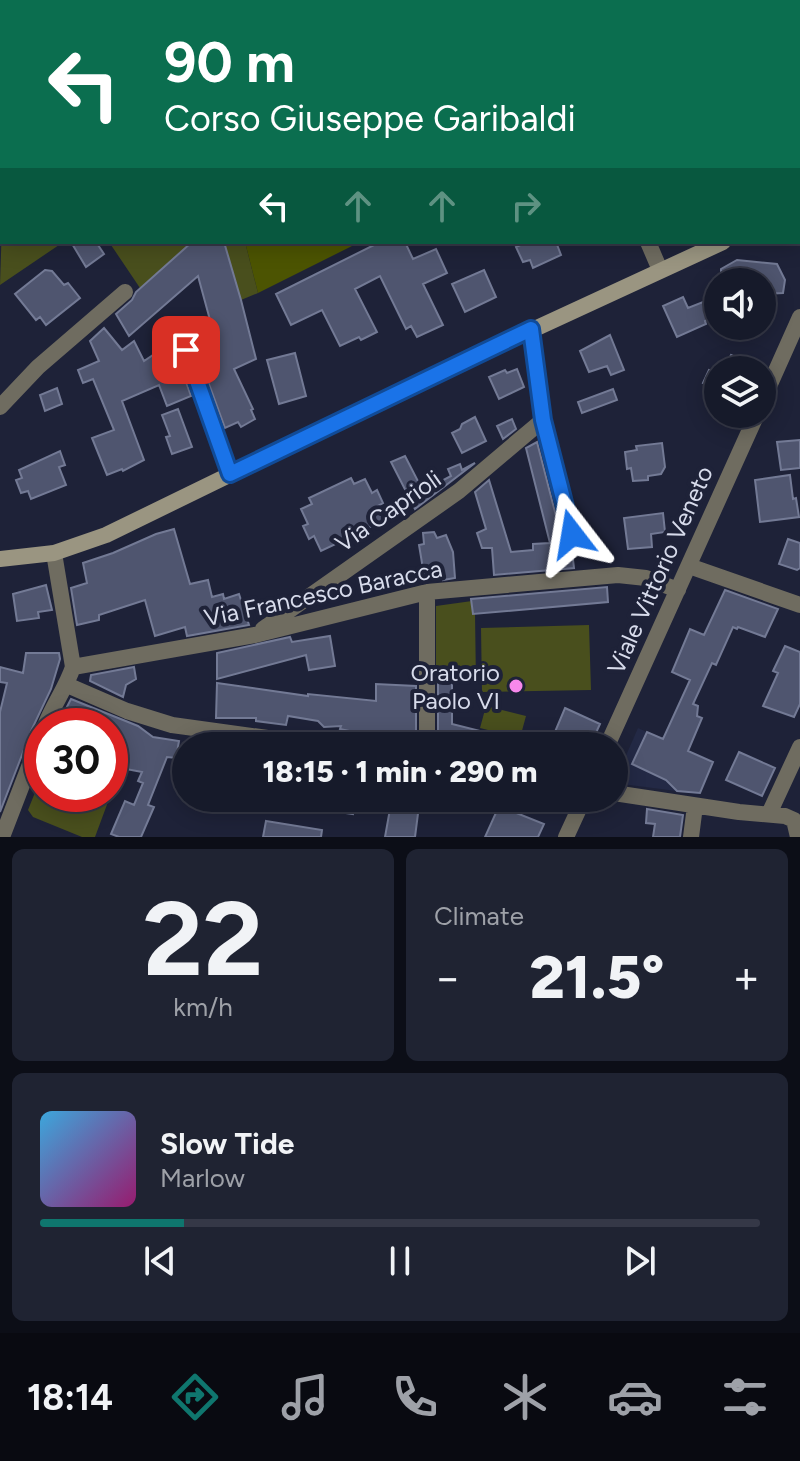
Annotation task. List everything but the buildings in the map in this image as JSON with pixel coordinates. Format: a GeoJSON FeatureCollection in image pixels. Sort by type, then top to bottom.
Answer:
{"type":"FeatureCollection","features":[{"type":"Feature","properties":{"kind":"main road"},"geometry":{"type":"LineString","coordinates":[[0,559],[54,553],[106,535],[531,329],[718,244]]}},
{"type":"Feature","properties":{"kind":"street"},"geometry":{"type":"LineString","coordinates":[[649,244],[660,270]]}},
{"type":"Feature","properties":{"kind":"street"},"geometry":{"type":"LineString","coordinates":[[0,407],[38,367],[125,292]]}},
{"type":"Feature","properties":{"kind":"street"},"geometry":{"type":"LineString","coordinates":[[776,371],[800,317]]}},
{"type":"Feature","properties":{"kind":"street"},"geometry":{"type":"LineString","coordinates":[[531,329],[543,420],[572,534]]}},
{"type":"Feature","properties":{"kind":"street"},"geometry":{"type":"LineString","coordinates":[[186,350],[230,474]]}},
{"type":"Feature","properties":{"kind":"street","name":"Via Caprioli"},"geometry":{"type":"LineString","coordinates":[[255,635],[459,491],[543,420]]}},
{"type":"Feature","properties":{"kind":"street","name":"Viale Vittorio Veneto"},"geometry":{"type":"LineString","coordinates":[[613,732],[751,428]]}},
{"type":"Feature","properties":{"kind":"street"},"geometry":{"type":"LineString","coordinates":[[52,708],[67,685],[73,667],[54,553]]}},
{"type":"Feature","properties":{"kind":"street"},"geometry":{"type":"LineString","coordinates":[[689,566],[800,605]]}},
{"type":"Feature","properties":{"kind":"street","name":"Via Francesco Baracca"},"geometry":{"type":"LineString","coordinates":[[73,667],[255,635],[427,592],[618,575],[646,578],[678,590]]}},
{"type":"Feature","properties":{"kind":"street"},"geometry":{"type":"LineString","coordinates":[[427,592],[427,732]]}},
{"type":"Feature","properties":{"kind":"street"},"geometry":{"type":"LineString","coordinates":[[67,685],[127,711],[172,725],[223,732]]}},
{"type":"Feature","properties":{"kind":"street"},"geometry":{"type":"LineString","coordinates":[[769,814],[800,747]]}},
{"type":"Feature","properties":{"kind":"street"},"geometry":{"type":"LineString","coordinates":[[5,821],[24,776]]}},
{"type":"Feature","properties":{"kind":"street"},"geometry":{"type":"LineString","coordinates":[[628,795],[790,817],[796,825],[798,837]]}},
{"type":"Feature","properties":{"kind":"street"},"geometry":{"type":"LineString","coordinates":[[691,837],[695,806]]}},
{"type":"Feature","properties":{"kind":"street"},"geometry":{"type":"LineString","coordinates":[[566,837],[577,812]]}},
{"type":"Feature","properties":{"kind":"shaded area"},"geometry":{"type":"Polygon","coordinates":[[[638,728],[713,762],[700,794],[628,785],[628,751],[638,728]]]}},
{"type":"Feature","properties":{"kind":"green space"},"geometry":{"type":"Polygon","coordinates":[[[1,244],[59,244],[59,245],[0,285],[1,244]]]}},
{"type":"Feature","properties":{"kind":"green space"},"geometry":{"type":"Polygon","coordinates":[[[110,244],[190,244],[140,288],[110,244]]]}},
{"type":"Feature","properties":{"kind":"green space"},"geometry":{"type":"Polygon","coordinates":[[[225,244],[246,244],[258,293],[241,300],[225,244]]]}},
{"type":"Feature","properties":{"kind":"green space"},"geometry":{"type":"Polygon","coordinates":[[[246,244],[356,244],[258,293],[246,244]]]}},
{"type":"Feature","properties":{"kind":"green space"},"geometry":{"type":"Polygon","coordinates":[[[472,601],[476,683],[436,683],[436,606],[472,601]]]}},
{"type":"Feature","properties":{"kind":"green space"},"geometry":{"type":"Polygon","coordinates":[[[589,625],[591,690],[482,692],[481,628],[589,625]]]}},
{"type":"Feature","properties":{"kind":"green space"},"geometry":{"type":"Polygon","coordinates":[[[486,706],[526,716],[522,732],[496,732],[480,728],[486,706]]]}},
{"type":"Feature","properties":{"kind":"green space"},"geometry":{"type":"Polygon","coordinates":[[[29,812],[104,812],[95,837],[82,837],[33,817],[29,812]]]}},
{"type":"Feature","properties":{"kind":"place","name":"Oratorio Paolo VI"},"geometry":{"type":"Point","coordinates":[516,686]}},
{"type":"Feature","properties":{"kind":"route"},"geometry":{"type":"LineString","coordinates":[[186,350],[230,474],[531,329],[543,420],[572,534]]}}]}
